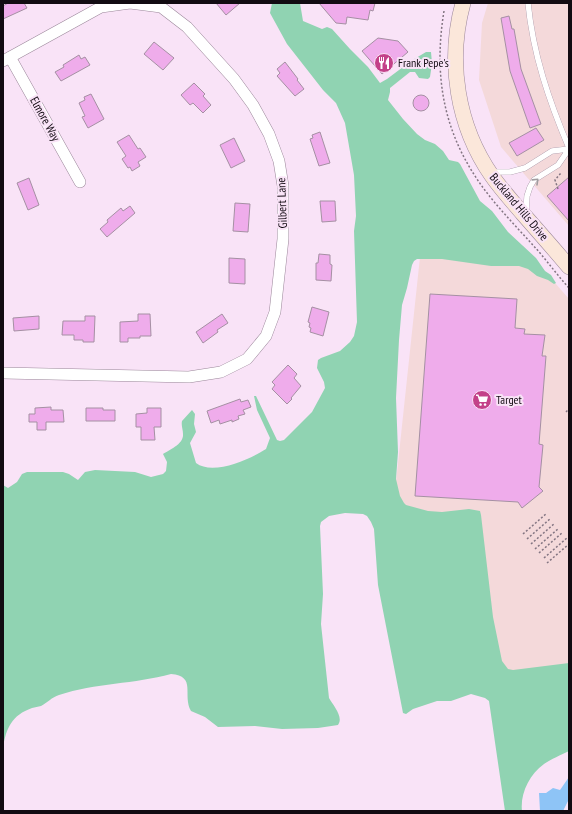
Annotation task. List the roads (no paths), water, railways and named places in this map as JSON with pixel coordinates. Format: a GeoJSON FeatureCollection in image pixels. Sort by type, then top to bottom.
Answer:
{"type":"FeatureCollection","features":[{"type":"Feature","properties":{"kind":"street","name":"Gilbert Lane"},"geometry":{"type":"LineString","coordinates":[[3,373],[189,376],[220,372],[247,359],[266,336],[275,312],[283,239],[283,186],[279,161],[269,134],[253,104],[234,79],[186,26],[161,7],[130,3],[101,7],[6,59]]}},
{"type":"Feature","properties":{"kind":"street","name":"Buckland Hills Drive"},"geometry":{"type":"LineString","coordinates":[[463,3],[456,49],[458,89],[466,125],[489,172],[525,217],[569,267]]}},
{"type":"Feature","properties":{"kind":"street","name":"Elmore Way"},"geometry":{"type":"LineString","coordinates":[[6,59],[80,182]]}},
{"type":"Feature","properties":{"kind":"lane"},"geometry":{"type":"LineString","coordinates":[[528,3],[539,68],[552,107],[569,149]]}},
{"type":"Feature","properties":{"kind":"lane"},"geometry":{"type":"LineString","coordinates":[[489,172],[510,172],[525,168],[552,151],[569,149]]}},
{"type":"Feature","properties":{"kind":"lane"},"geometry":{"type":"LineString","coordinates":[[525,217],[526,196],[534,180],[558,165],[569,149]]}},
{"type":"Feature","properties":{"kind":"water"},"geometry":{"type":"Polygon","coordinates":[[[569,777],[569,799],[563,811],[540,811],[539,793],[546,793],[553,788],[560,790],[569,777]]]}},
{"type":"Feature","properties":{"kind":"place","name":"Frank Pepe's"},"geometry":{"type":"Point","coordinates":[384,63]}},
{"type":"Feature","properties":{"kind":"place","name":"Target"},"geometry":{"type":"Point","coordinates":[482,400]}}]}
